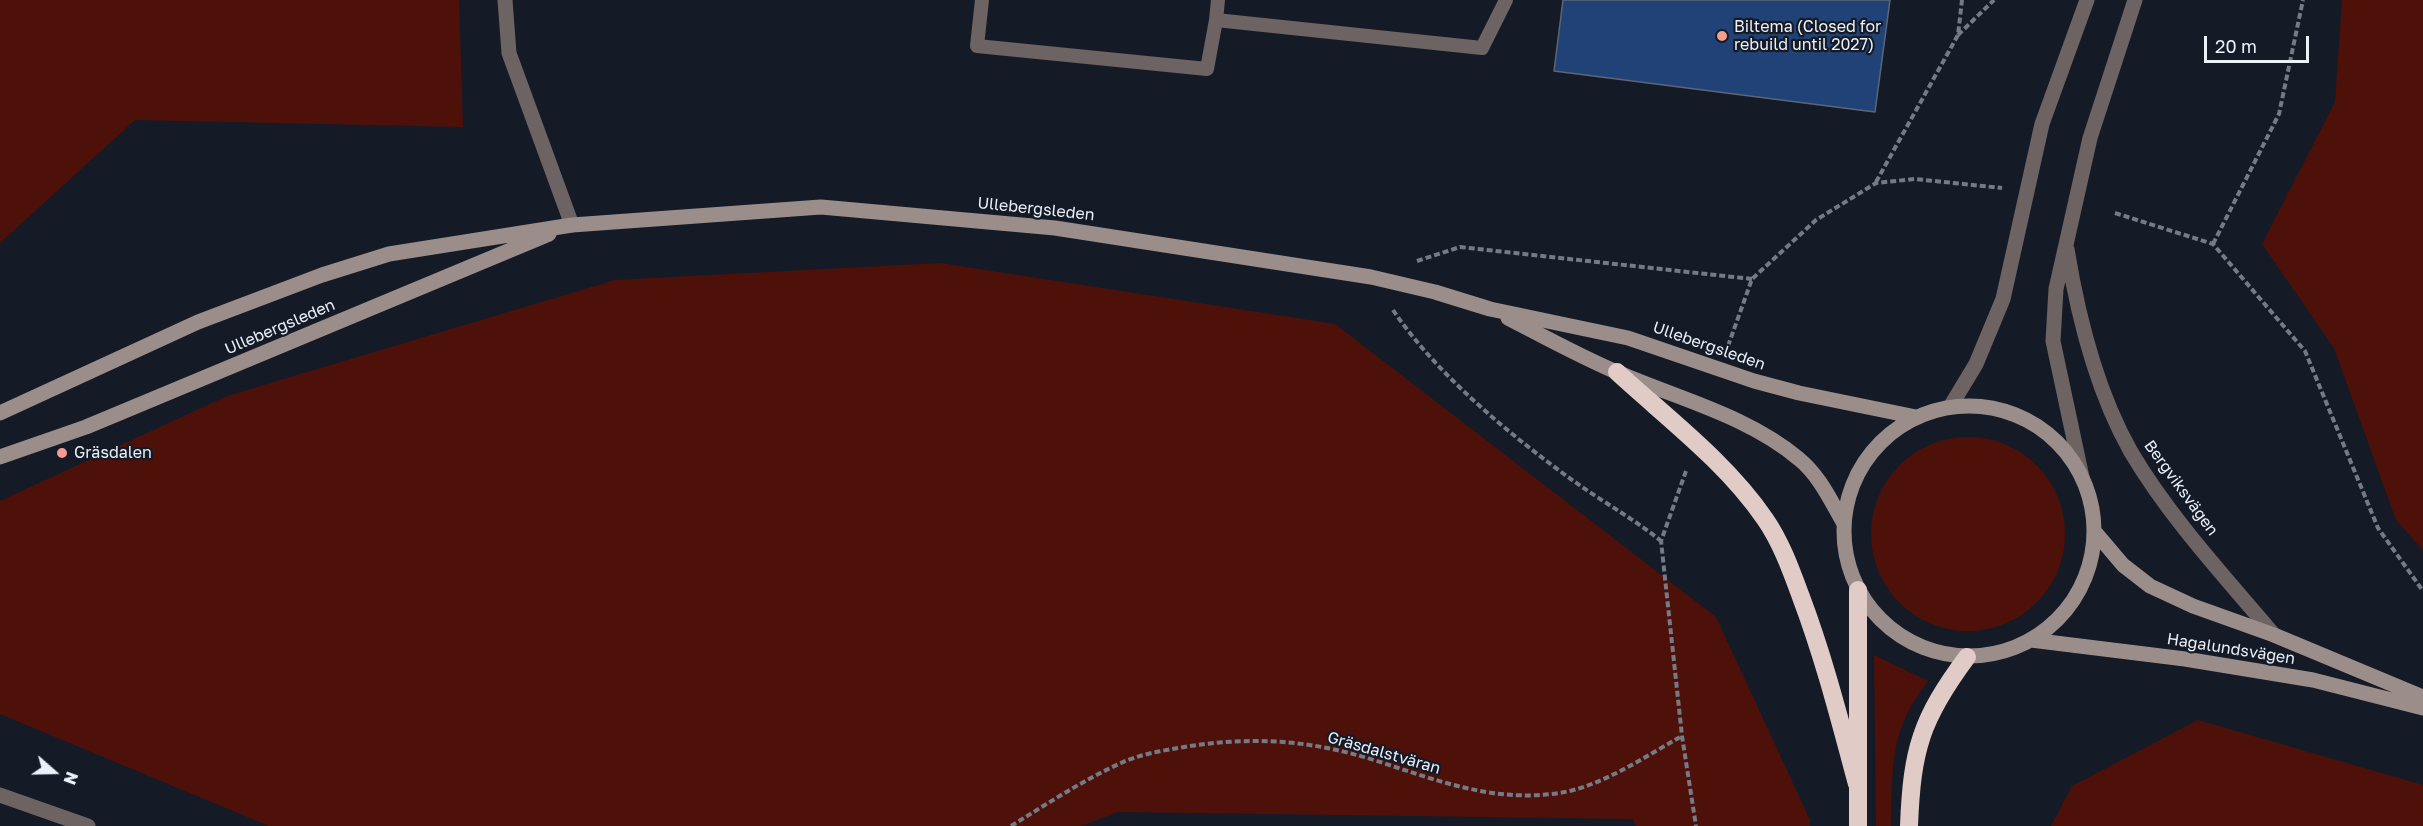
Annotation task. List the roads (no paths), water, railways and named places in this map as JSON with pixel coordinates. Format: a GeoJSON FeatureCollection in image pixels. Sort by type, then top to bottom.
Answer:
{"type":"FeatureCollection","features":[{"type":"Feature","properties":{"kind":"highway"},"geometry":{"type":"LineString","coordinates":[[1617,372],[1735,482],[1766,519],[1788,562],[1807,612],[1827,673],[1857,784]]}},
{"type":"Feature","properties":{"kind":"highway"},"geometry":{"type":"LineString","coordinates":[[1857,826],[1858,590]]}},
{"type":"Feature","properties":{"kind":"highway"},"geometry":{"type":"LineString","coordinates":[[1909,826],[1912,770],[1922,732],[1939,695],[1967,657]]}},
{"type":"Feature","properties":{"kind":"main road","name":"Ullebergsleden"},"geometry":{"type":"LineString","coordinates":[[0,413],[198,322],[322,275],[389,254],[572,225],[821,207],[1055,228],[1371,277],[1435,292],[1490,309],[1628,338],[1754,381],[1799,393],[1916,417]]}},
{"type":"Feature","properties":{"kind":"main road","name":"Ullebergsleden"},"geometry":{"type":"LineString","coordinates":[[0,457],[86,427],[572,225]]}},
{"type":"Feature","properties":{"kind":"main road","name":"Ullebergsleden"},"geometry":{"type":"LineString","coordinates":[[1490,309],[1617,372],[1739,422],[1774,441],[1801,460],[1821,484],[1843,522]]}},
{"type":"Feature","properties":{"kind":"main road"},"geometry":{"type":"LineString","coordinates":[[1950,407],[1990,407],[2028,420],[2060,444],[2082,477],[2091,504],[2095,532],[2087,575],[2065,612],[2031,640],[2001,653],[1967,657],[1934,652],[1903,638],[1877,617],[1858,590],[1845,557],[1843,522],[1850,489],[1865,459],[1888,435],[1916,417],[1950,407]]}},
{"type":"Feature","properties":{"kind":"main road","name":"Hagalundsvägen"},"geometry":{"type":"LineString","coordinates":[[2095,532],[2123,566],[2150,586],[2193,606],[2274,635],[2423,697]]}},
{"type":"Feature","properties":{"kind":"main road","name":"Hagalundsvägen"},"geometry":{"type":"LineString","coordinates":[[2031,640],[2186,659],[2313,680],[2423,708]]}},
{"type":"Feature","properties":{"kind":"street"},"geometry":{"type":"LineString","coordinates":[[505,0],[509,53],[572,225]]}},
{"type":"Feature","properties":{"kind":"street"},"geometry":{"type":"LineString","coordinates":[[1950,407],[1976,364],[2003,299],[2043,124],[2087,0]]}},
{"type":"Feature","properties":{"kind":"street","name":"Bergviksvägen"},"geometry":{"type":"LineString","coordinates":[[2082,477],[2053,341],[2055,289],[2090,138],[2135,0]]}},
{"type":"Feature","properties":{"kind":"street","name":"Bergviksvägen"},"geometry":{"type":"LineString","coordinates":[[2066,240],[2074,297],[2087,345],[2131,451],[2183,525],[2274,635]]}},
{"type":"Feature","properties":{"kind":"street"},"geometry":{"type":"LineString","coordinates":[[0,795],[88,826]]}},
{"type":"Feature","properties":{"kind":"lane"},"geometry":{"type":"LineString","coordinates":[[982,0],[977,46],[1207,69],[1218,0]]}},
{"type":"Feature","properties":{"kind":"lane"},"geometry":{"type":"LineString","coordinates":[[1216,20],[1482,48],[1506,0]]}},
{"type":"Feature","properties":{"kind":"place","name":"Biltema (Closed for rebuild until 2027)"},"geometry":{"type":"Point","coordinates":[1722,36]}},
{"type":"Feature","properties":{"kind":"place","name":"Gräsdalen"},"geometry":{"type":"Point","coordinates":[62,453]}}]}
